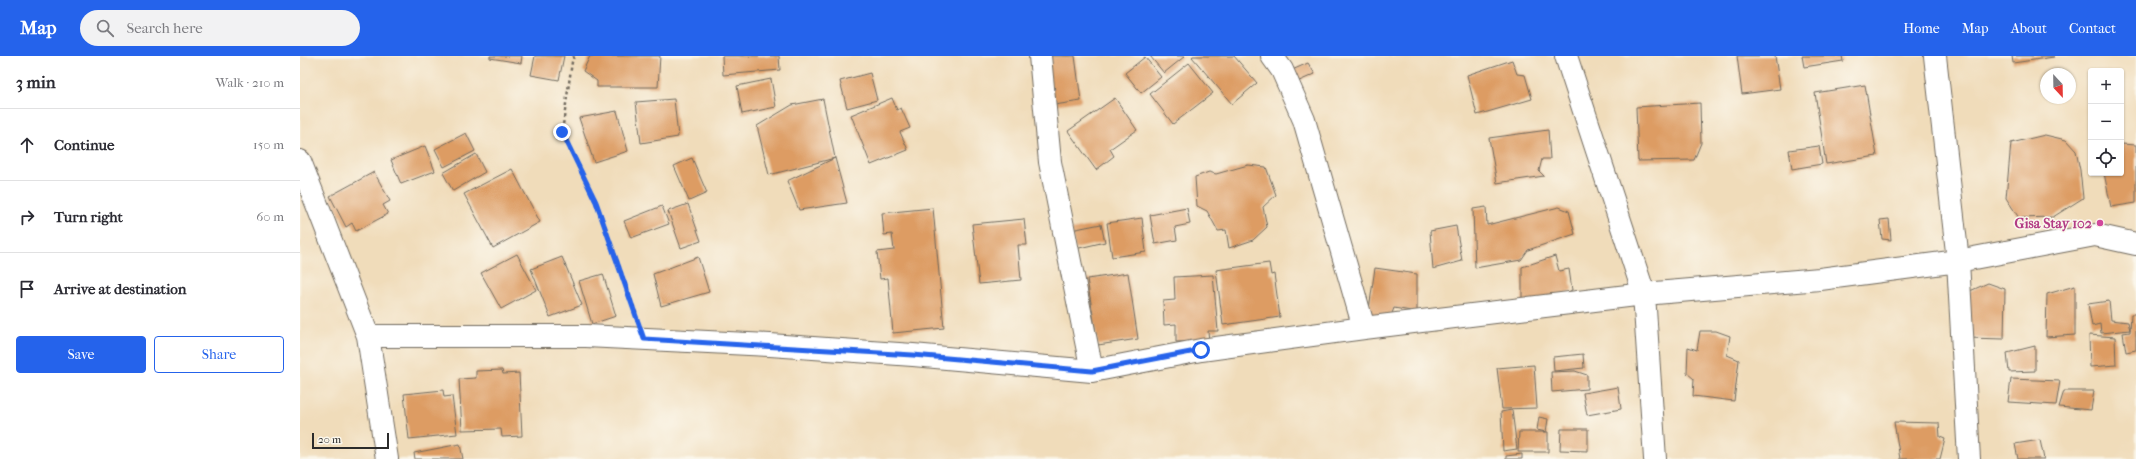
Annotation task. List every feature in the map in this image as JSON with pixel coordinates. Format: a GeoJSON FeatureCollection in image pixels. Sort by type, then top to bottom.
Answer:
{"type":"FeatureCollection","features":[{"type":"Feature","properties":{"kind":"street"},"geometry":{"type":"LineString","coordinates":[[1040,56],[1050,162],[1092,371]]}},
{"type":"Feature","properties":{"kind":"street"},"geometry":{"type":"LineString","coordinates":[[1272,56],[1282,70],[1304,120],[1364,328]]}},
{"type":"Feature","properties":{"kind":"street"},"geometry":{"type":"LineString","coordinates":[[1566,56],[1644,294],[1655,459]]}},
{"type":"Feature","properties":{"kind":"street"},"geometry":{"type":"LineString","coordinates":[[1935,56],[1958,261],[1969,459]]}},
{"type":"Feature","properties":{"kind":"street"},"geometry":{"type":"LineString","coordinates":[[300,162],[368,336],[387,459]]}},
{"type":"Feature","properties":{"kind":"street"},"geometry":{"type":"LineString","coordinates":[[368,336],[586,336],[913,355],[1092,371],[1201,350],[1364,328],[1644,294],[1820,279],[1958,261],[2095,234],[2136,244]]}},
{"type":"Feature","properties":{"kind":"path"},"geometry":{"type":"LineString","coordinates":[[574,56],[562,132],[596,202],[644,339]]}},
{"type":"Feature","properties":{"kind":"building"},"geometry":{"type":"Polygon","coordinates":[[[490,56],[522,56],[521,63],[490,58],[490,56]]]}},
{"type":"Feature","properties":{"kind":"building"},"geometry":{"type":"Polygon","coordinates":[[[535,56],[564,56],[559,80],[531,75],[535,56]]]}},
{"type":"Feature","properties":{"kind":"building"},"geometry":{"type":"Polygon","coordinates":[[[590,56],[660,56],[658,87],[597,87],[597,81],[583,71],[590,56]]]}},
{"type":"Feature","properties":{"kind":"building"},"geometry":{"type":"Polygon","coordinates":[[[722,56],[779,56],[780,70],[723,75],[722,56]]]}},
{"type":"Feature","properties":{"kind":"building"},"geometry":{"type":"Polygon","coordinates":[[[1045,56],[1075,56],[1081,101],[1054,105],[1045,56]]]}},
{"type":"Feature","properties":{"kind":"building"},"geometry":{"type":"Polygon","coordinates":[[[1150,56],[1185,56],[1164,73],[1150,56]]]}},
{"type":"Feature","properties":{"kind":"building"},"geometry":{"type":"Polygon","coordinates":[[[1234,56],[1257,83],[1232,104],[1192,57],[1234,56]]]}},
{"type":"Feature","properties":{"kind":"building"},"geometry":{"type":"Polygon","coordinates":[[[1737,56],[1775,56],[1780,89],[1742,94],[1737,56]]]}},
{"type":"Feature","properties":{"kind":"building"},"geometry":{"type":"Polygon","coordinates":[[[1802,56],[1842,56],[1843,61],[1804,67],[1802,56]]]}},
{"type":"Feature","properties":{"kind":"building"},"geometry":{"type":"Polygon","coordinates":[[[2012,56],[2054,56],[2054,57],[2013,63],[2012,56]]]}},
{"type":"Feature","properties":{"kind":"building"},"geometry":{"type":"Polygon","coordinates":[[[1145,57],[1161,77],[1141,93],[1125,73],[1145,57]]]}},
{"type":"Feature","properties":{"kind":"building"},"geometry":{"type":"Polygon","coordinates":[[[1512,60],[1517,74],[1525,75],[1532,99],[1477,115],[1467,75],[1512,60]]]}},
{"type":"Feature","properties":{"kind":"building"},"geometry":{"type":"Polygon","coordinates":[[[1189,63],[1213,93],[1173,124],[1150,94],[1189,63]]]}},
{"type":"Feature","properties":{"kind":"building"},"geometry":{"type":"Polygon","coordinates":[[[1308,63],[1315,74],[1297,82],[1290,71],[1308,63]]]}},
{"type":"Feature","properties":{"kind":"building"},"geometry":{"type":"Polygon","coordinates":[[[870,73],[877,100],[847,108],[840,81],[870,73]]]}},
{"type":"Feature","properties":{"kind":"building"},"geometry":{"type":"Polygon","coordinates":[[[771,79],[776,107],[742,114],[737,86],[771,79]]]}},
{"type":"Feature","properties":{"kind":"building"},"geometry":{"type":"Polygon","coordinates":[[[1865,85],[1877,156],[1826,164],[1815,93],[1865,85]]]}},
{"type":"Feature","properties":{"kind":"building"},"geometry":{"type":"Polygon","coordinates":[[[892,98],[897,110],[901,108],[910,128],[900,132],[908,150],[871,165],[851,115],[892,98]]]}},
{"type":"Feature","properties":{"kind":"building"},"geometry":{"type":"Polygon","coordinates":[[[1115,98],[1137,130],[1110,149],[1114,156],[1096,170],[1068,131],[1115,98]]]}},
{"type":"Feature","properties":{"kind":"building"},"geometry":{"type":"Polygon","coordinates":[[[674,99],[678,137],[641,143],[636,102],[674,99]]]}},
{"type":"Feature","properties":{"kind":"building"},"geometry":{"type":"Polygon","coordinates":[[[823,99],[835,158],[769,175],[757,126],[792,105],[823,99]]]}},
{"type":"Feature","properties":{"kind":"building"},"geometry":{"type":"Polygon","coordinates":[[[1700,103],[1701,143],[1694,160],[1638,161],[1636,107],[1700,103]]]}},
{"type":"Feature","properties":{"kind":"building"},"geometry":{"type":"Polygon","coordinates":[[[617,111],[628,151],[594,162],[579,118],[617,111]]]}},
{"type":"Feature","properties":{"kind":"building"},"geometry":{"type":"Polygon","coordinates":[[[1548,130],[1550,159],[1542,159],[1539,171],[1544,176],[1497,183],[1489,138],[1548,130]]]}},
{"type":"Feature","properties":{"kind":"building"},"geometry":{"type":"Polygon","coordinates":[[[466,133],[475,151],[444,167],[435,149],[466,133]]]}},
{"type":"Feature","properties":{"kind":"building"},"geometry":{"type":"Polygon","coordinates":[[[2045,135],[2066,140],[2076,151],[2083,198],[2053,217],[2019,218],[2006,198],[2011,143],[2045,135]]]}},
{"type":"Feature","properties":{"kind":"building"},"geometry":{"type":"Polygon","coordinates":[[[2124,144],[2136,145],[2136,203],[2111,207],[2105,176],[2124,176],[2124,144]]]}},
{"type":"Feature","properties":{"kind":"building"},"geometry":{"type":"Polygon","coordinates":[[[425,146],[435,171],[401,184],[391,160],[425,146]]]}},
{"type":"Feature","properties":{"kind":"building"},"geometry":{"type":"Polygon","coordinates":[[[1819,146],[1822,164],[1792,169],[1789,150],[1819,146]]]}},
{"type":"Feature","properties":{"kind":"building"},"geometry":{"type":"Polygon","coordinates":[[[476,154],[485,172],[453,191],[443,173],[476,154]]]}},
{"type":"Feature","properties":{"kind":"building"},"geometry":{"type":"Polygon","coordinates":[[[692,158],[707,193],[689,201],[674,166],[692,158]]]}},
{"type":"Feature","properties":{"kind":"building"},"geometry":{"type":"Polygon","coordinates":[[[835,158],[847,203],[799,210],[787,181],[835,158]]]}},
{"type":"Feature","properties":{"kind":"building"},"geometry":{"type":"Polygon","coordinates":[[[1248,165],[1266,167],[1276,195],[1263,207],[1267,227],[1253,240],[1229,248],[1226,230],[1218,231],[1207,211],[1197,206],[1195,177],[1209,172],[1216,174],[1248,165]]]}},
{"type":"Feature","properties":{"kind":"building"},"geometry":{"type":"Polygon","coordinates":[[[512,169],[540,222],[493,248],[464,194],[512,169]]]}},
{"type":"Feature","properties":{"kind":"building"},"geometry":{"type":"Polygon","coordinates":[[[374,172],[390,201],[383,205],[388,214],[356,231],[352,223],[346,227],[330,196],[374,172]]]}},
{"type":"Feature","properties":{"kind":"building"},"geometry":{"type":"Polygon","coordinates":[[[688,204],[701,241],[681,248],[668,211],[688,204]]]}},
{"type":"Feature","properties":{"kind":"building"},"geometry":{"type":"Polygon","coordinates":[[[662,206],[669,224],[631,238],[624,221],[662,206]]]}},
{"type":"Feature","properties":{"kind":"building"},"geometry":{"type":"Polygon","coordinates":[[[1486,207],[1487,225],[1559,207],[1569,211],[1575,234],[1528,250],[1521,260],[1475,268],[1473,209],[1486,207]]]}},
{"type":"Feature","properties":{"kind":"building"},"geometry":{"type":"Polygon","coordinates":[[[933,208],[944,328],[893,333],[888,278],[880,279],[877,252],[894,250],[892,234],[884,235],[882,213],[933,208]]]}},
{"type":"Feature","properties":{"kind":"building"},"geometry":{"type":"Polygon","coordinates":[[[1187,208],[1190,224],[1175,227],[1177,240],[1155,244],[1150,215],[1187,208]]]}},
{"type":"Feature","properties":{"kind":"building"},"geometry":{"type":"Polygon","coordinates":[[[1142,218],[1146,252],[1112,257],[1107,223],[1142,218]]]}},
{"type":"Feature","properties":{"kind":"building"},"geometry":{"type":"Polygon","coordinates":[[[1024,219],[1027,245],[1018,245],[1021,280],[979,284],[972,224],[1024,219]]]}},
{"type":"Feature","properties":{"kind":"building"},"geometry":{"type":"Polygon","coordinates":[[[1889,219],[1891,240],[1882,239],[1880,220],[1889,219]]]}},
{"type":"Feature","properties":{"kind":"building"},"geometry":{"type":"Polygon","coordinates":[[[1101,224],[1105,242],[1075,249],[1071,230],[1101,224]]]}},
{"type":"Feature","properties":{"kind":"building"},"geometry":{"type":"Polygon","coordinates":[[[1456,226],[1462,261],[1433,269],[1430,231],[1456,226]]]}},
{"type":"Feature","properties":{"kind":"building"},"geometry":{"type":"Polygon","coordinates":[[[517,254],[536,290],[501,309],[481,273],[517,254]]]}},
{"type":"Feature","properties":{"kind":"building"},"geometry":{"type":"Polygon","coordinates":[[[1555,256],[1559,271],[1569,269],[1572,290],[1551,301],[1522,305],[1522,267],[1555,256]]]}},
{"type":"Feature","properties":{"kind":"building"},"geometry":{"type":"Polygon","coordinates":[[[562,257],[582,305],[550,317],[531,269],[562,257]]]}},
{"type":"Feature","properties":{"kind":"building"},"geometry":{"type":"Polygon","coordinates":[[[698,257],[709,292],[661,306],[653,274],[698,257]]]}},
{"type":"Feature","properties":{"kind":"building"},"geometry":{"type":"Polygon","coordinates":[[[1269,263],[1271,275],[1274,274],[1280,317],[1223,325],[1216,270],[1269,263]]]}},
{"type":"Feature","properties":{"kind":"building"},"geometry":{"type":"Polygon","coordinates":[[[1375,268],[1417,274],[1417,312],[1394,308],[1391,316],[1368,316],[1375,268]]]}},
{"type":"Feature","properties":{"kind":"building"},"geometry":{"type":"Polygon","coordinates":[[[1128,273],[1138,339],[1098,345],[1087,279],[1128,273]]]}},
{"type":"Feature","properties":{"kind":"building"},"geometry":{"type":"Polygon","coordinates":[[[603,274],[616,316],[592,324],[579,281],[603,274]]]}},
{"type":"Feature","properties":{"kind":"building"},"geometry":{"type":"Polygon","coordinates":[[[1213,275],[1218,331],[1208,331],[1209,341],[1176,342],[1176,324],[1164,325],[1163,301],[1175,300],[1174,277],[1213,275]]]}},
{"type":"Feature","properties":{"kind":"building"},"geometry":{"type":"Polygon","coordinates":[[[1988,283],[2005,289],[2004,339],[1967,338],[1970,291],[1988,283]]]}},
{"type":"Feature","properties":{"kind":"building"},"geometry":{"type":"Polygon","coordinates":[[[2075,286],[2075,335],[2046,337],[2047,294],[2075,286]]]}},
{"type":"Feature","properties":{"kind":"building"},"geometry":{"type":"Polygon","coordinates":[[[2109,301],[2111,320],[2128,322],[2130,330],[2101,333],[2100,324],[2092,326],[2088,304],[2109,301]]]}},
{"type":"Feature","properties":{"kind":"building"},"geometry":{"type":"Polygon","coordinates":[[[2131,314],[2136,314],[2136,350],[2126,352],[2123,333],[2130,332],[2131,314]]]}},
{"type":"Feature","properties":{"kind":"building"},"geometry":{"type":"Polygon","coordinates":[[[1700,331],[1716,331],[1730,336],[1727,355],[1739,360],[1734,401],[1693,396],[1694,379],[1687,373],[1688,347],[1697,350],[1700,331]]]}},
{"type":"Feature","properties":{"kind":"building"},"geometry":{"type":"Polygon","coordinates":[[[2089,335],[2115,337],[2116,365],[2090,367],[2089,335]]]}},
{"type":"Feature","properties":{"kind":"building"},"geometry":{"type":"Polygon","coordinates":[[[2035,346],[2035,371],[2009,372],[2007,353],[2035,346]]]}},
{"type":"Feature","properties":{"kind":"building"},"geometry":{"type":"Polygon","coordinates":[[[1583,354],[1584,368],[1554,371],[1553,357],[1583,354]]]}},
{"type":"Feature","properties":{"kind":"building"},"geometry":{"type":"Polygon","coordinates":[[[1534,365],[1537,408],[1502,409],[1497,368],[1534,365]]]}},
{"type":"Feature","properties":{"kind":"building"},"geometry":{"type":"Polygon","coordinates":[[[502,370],[503,374],[519,373],[522,436],[502,437],[501,429],[462,430],[459,379],[476,378],[476,371],[502,370]]]}},
{"type":"Feature","properties":{"kind":"building"},"geometry":{"type":"Polygon","coordinates":[[[1575,371],[1587,375],[1587,389],[1552,392],[1551,372],[1575,371]]]}},
{"type":"Feature","properties":{"kind":"building"},"geometry":{"type":"Polygon","coordinates":[[[2011,379],[2060,381],[2056,405],[2008,402],[2011,379]]]}},
{"type":"Feature","properties":{"kind":"building"},"geometry":{"type":"Polygon","coordinates":[[[1618,387],[1621,409],[1587,415],[1583,393],[1618,387]]]}},
{"type":"Feature","properties":{"kind":"building"},"geometry":{"type":"Polygon","coordinates":[[[443,390],[444,397],[452,396],[457,434],[409,439],[404,394],[443,390]]]}},
{"type":"Feature","properties":{"kind":"building"},"geometry":{"type":"Polygon","coordinates":[[[2064,391],[2094,391],[2091,410],[2059,407],[2064,391]]]}},
{"type":"Feature","properties":{"kind":"building"},"geometry":{"type":"Polygon","coordinates":[[[1512,410],[1517,449],[1503,451],[1501,412],[1512,410]]]}},
{"type":"Feature","properties":{"kind":"building"},"geometry":{"type":"Polygon","coordinates":[[[1539,417],[1548,419],[1546,432],[1537,430],[1539,417]]]}},
{"type":"Feature","properties":{"kind":"building"},"geometry":{"type":"Polygon","coordinates":[[[1894,422],[1939,423],[1940,437],[1945,439],[1940,459],[1900,459],[1894,422]]]}},
{"type":"Feature","properties":{"kind":"building"},"geometry":{"type":"Polygon","coordinates":[[[1561,429],[1588,429],[1588,451],[1560,450],[1561,429]]]}},
{"type":"Feature","properties":{"kind":"building"},"geometry":{"type":"Polygon","coordinates":[[[1519,432],[1548,432],[1548,452],[1518,452],[1519,432]]]}},
{"type":"Feature","properties":{"kind":"building"},"geometry":{"type":"Polygon","coordinates":[[[2040,440],[2044,459],[2018,459],[2015,444],[2040,440]]]}},
{"type":"Feature","properties":{"kind":"building"},"geometry":{"type":"Polygon","coordinates":[[[460,444],[463,459],[415,459],[414,453],[460,444]]]}},
{"type":"Feature","properties":{"kind":"building"},"geometry":{"type":"Polygon","coordinates":[[[1522,454],[1522,459],[1506,459],[1506,456],[1522,454]]]}},
{"type":"Feature","properties":{"kind":"place","name":"Gisa Stay 102"},"geometry":{"type":"Point","coordinates":[2100,223]}},
{"type":"Feature","properties":{"kind":"route"},"geometry":{"type":"LineString","coordinates":[[562,132],[596,202],[644,339],[770,345],[913,355],[1092,371],[1201,350]]}}]}
